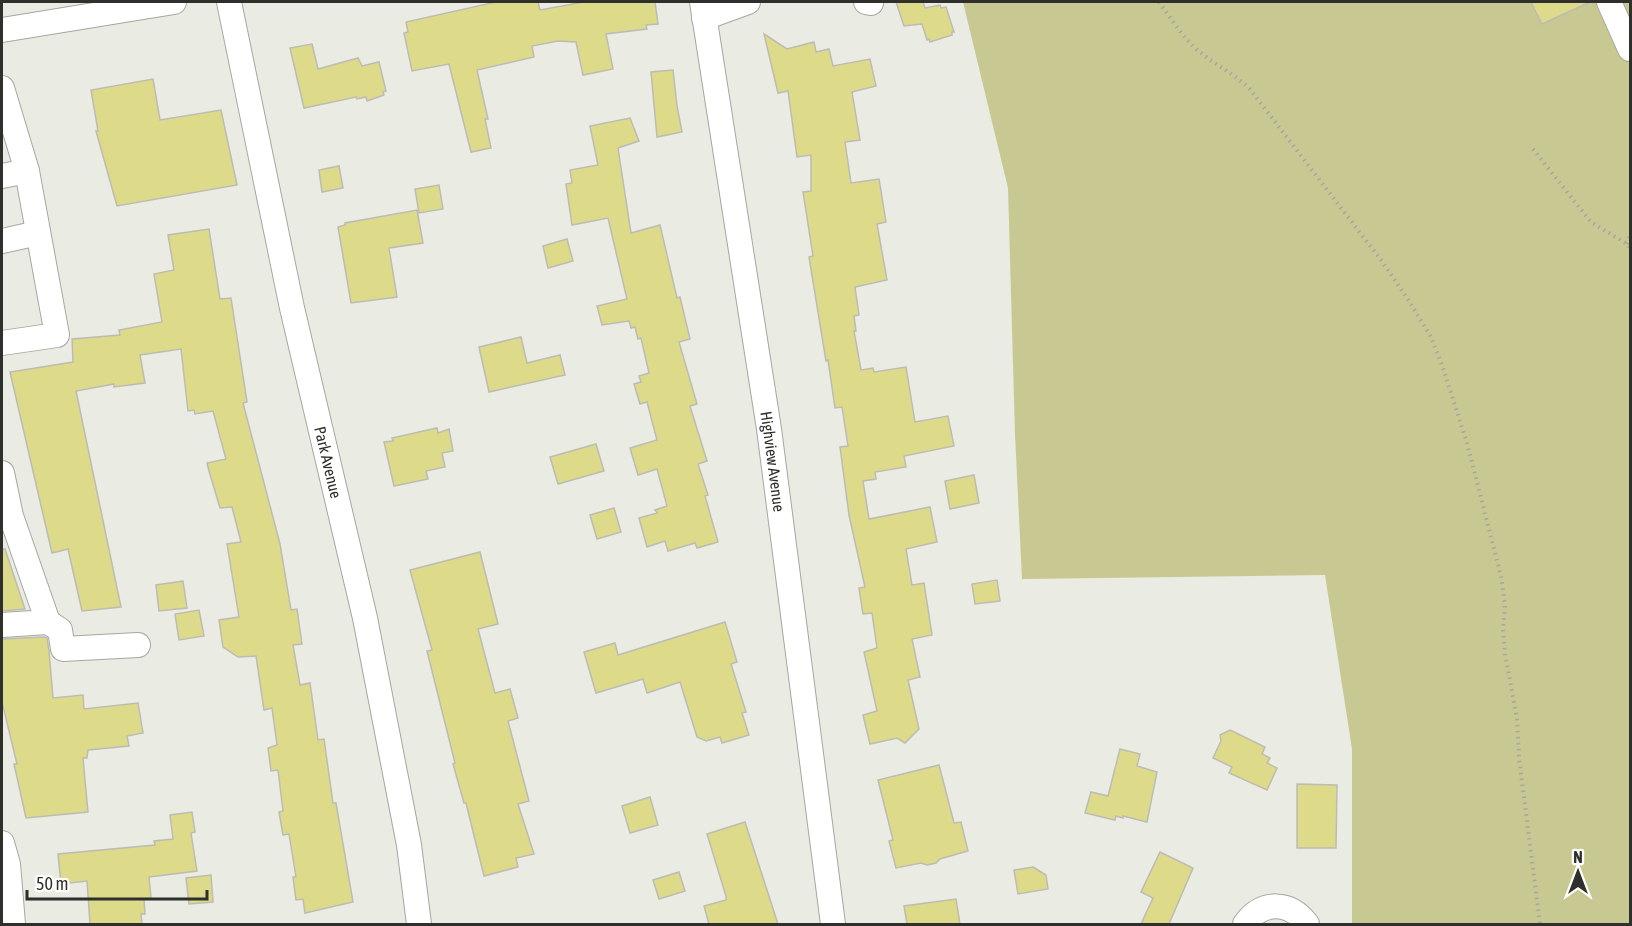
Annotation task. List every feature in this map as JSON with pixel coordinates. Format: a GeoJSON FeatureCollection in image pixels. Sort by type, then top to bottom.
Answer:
{"type":"FeatureCollection","features":[{"type":"Feature","properties":{"kind":"street"},"geometry":{"type":"LineString","coordinates":[[2,30],[174,2]]}},
{"type":"Feature","properties":{"kind":"street","name":"Park Avenue"},"geometry":{"type":"LineString","coordinates":[[229,2],[292,308],[365,618],[409,845],[419,924]]}},
{"type":"Feature","properties":{"kind":"street"},"geometry":{"type":"LineString","coordinates":[[703,10],[748,2]]}},
{"type":"Feature","properties":{"kind":"street"},"geometry":{"type":"LineString","coordinates":[[1609,2],[1630,49]]}},
{"type":"Feature","properties":{"kind":"street","name":"Highview Avenue"},"geometry":{"type":"LineString","coordinates":[[703,10],[769,429],[833,924]]}},
{"type":"Feature","properties":{"kind":"street"},"geometry":{"type":"LineString","coordinates":[[2,88],[6,120],[27,171],[57,335],[2,343]]}},
{"type":"Feature","properties":{"kind":"street"},"geometry":{"type":"LineString","coordinates":[[2,176],[27,171]]}},
{"type":"Feature","properties":{"kind":"street"},"geometry":{"type":"LineString","coordinates":[[2,241],[38,233]]}},
{"type":"Feature","properties":{"kind":"street"},"geometry":{"type":"LineString","coordinates":[[2,473],[11,516],[48,622],[60,630],[63,649],[138,645]]}},
{"type":"Feature","properties":{"kind":"street"},"geometry":{"type":"LineString","coordinates":[[2,625],[48,622]]}},
{"type":"Feature","properties":{"kind":"street"},"geometry":{"type":"LineString","coordinates":[[4,861],[13,924]]}},
{"type":"Feature","properties":{"kind":"street"},"geometry":{"type":"LineString","coordinates":[[1245,924],[1254,914],[1264,908],[1277,906],[1288,908],[1299,914],[1307,924]]}},
{"type":"Feature","properties":{"kind":"path"},"geometry":{"type":"LineString","coordinates":[[1159,2],[1184,36],[1200,52],[1236,76],[1249,88],[1381,260],[1431,337],[1467,443],[1501,576],[1505,605],[1504,654],[1517,719],[1519,758],[1540,924]]}},
{"type":"Feature","properties":{"kind":"path"},"geometry":{"type":"LineString","coordinates":[[1533,149],[1591,222],[1630,248]]}},
{"type":"Feature","properties":{"kind":"path"},"geometry":{"type":"LineString","coordinates":[[1627,244],[1630,236]]}},
{"type":"Feature","properties":{"kind":"green space"},"geometry":{"type":"Polygon","coordinates":[[[963,2],[1630,2],[1630,924],[1352,924],[1352,749],[1325,575],[1022,579],[1015,434],[1008,188],[963,2]]]}},
{"type":"Feature","properties":{"kind":"building"},"geometry":{"type":"Polygon","coordinates":[[[496,2],[538,2],[540,10],[584,2],[655,2],[658,24],[646,25],[647,29],[606,34],[613,69],[583,75],[576,42],[558,41],[532,46],[534,57],[477,70],[488,119],[485,119],[491,148],[471,152],[449,64],[412,71],[404,33],[408,32],[406,22],[496,2]]]}},
{"type":"Feature","properties":{"kind":"building"},"geometry":{"type":"Polygon","coordinates":[[[896,2],[923,2],[925,8],[940,5],[941,8],[946,7],[954,32],[952,35],[930,42],[929,39],[927,40],[922,24],[904,26],[896,2]]]}},
{"type":"Feature","properties":{"kind":"building"},"geometry":{"type":"Polygon","coordinates":[[[1531,2],[1590,2],[1542,24],[1531,2]]]}},
{"type":"Feature","properties":{"kind":"building"},"geometry":{"type":"Polygon","coordinates":[[[764,34],[787,49],[814,42],[816,52],[829,49],[833,66],[870,59],[876,86],[852,92],[860,140],[845,142],[851,183],[879,179],[886,222],[877,224],[887,280],[855,287],[859,315],[854,316],[856,331],[854,331],[861,370],[873,368],[874,372],[906,367],[915,422],[948,416],[954,446],[904,456],[906,467],[875,472],[876,479],[863,481],[869,519],[930,507],[937,542],[906,549],[912,585],[924,583],[932,635],[912,639],[920,677],[908,680],[919,729],[905,743],[897,738],[870,744],[863,715],[877,711],[864,652],[877,648],[872,613],[863,614],[859,588],[865,587],[849,515],[840,447],[848,446],[842,407],[835,408],[809,257],[813,256],[803,192],[811,191],[811,155],[797,157],[788,91],[778,93],[764,34]]]}},
{"type":"Feature","properties":{"kind":"building"},"geometry":{"type":"Polygon","coordinates":[[[312,44],[318,69],[358,58],[362,66],[379,62],[386,91],[383,92],[384,95],[367,101],[366,97],[357,99],[356,97],[304,108],[290,48],[312,44]]]}},
{"type":"Feature","properties":{"kind":"building"},"geometry":{"type":"Polygon","coordinates":[[[673,70],[682,132],[657,137],[651,72],[673,70]]]}},
{"type":"Feature","properties":{"kind":"building"},"geometry":{"type":"Polygon","coordinates":[[[153,79],[160,120],[221,110],[237,185],[117,206],[96,131],[98,131],[91,90],[153,79]]]}},
{"type":"Feature","properties":{"kind":"building"},"geometry":{"type":"Polygon","coordinates":[[[630,118],[639,141],[618,148],[631,233],[660,225],[677,298],[680,297],[690,339],[679,342],[697,404],[690,406],[707,461],[698,464],[708,495],[705,496],[718,542],[697,548],[695,543],[668,551],[665,541],[647,547],[639,518],[657,513],[655,510],[667,506],[657,469],[638,475],[630,448],[657,440],[647,402],[640,404],[634,384],[641,382],[639,376],[649,373],[641,338],[638,339],[635,327],[631,328],[629,321],[602,325],[597,306],[627,299],[608,218],[572,225],[566,184],[572,183],[570,170],[598,165],[590,126],[630,118]]]}},
{"type":"Feature","properties":{"kind":"building"},"geometry":{"type":"Polygon","coordinates":[[[339,166],[343,188],[322,192],[319,170],[339,166]]]}},
{"type":"Feature","properties":{"kind":"building"},"geometry":{"type":"Polygon","coordinates":[[[439,185],[443,209],[419,213],[415,189],[439,185]]]}},
{"type":"Feature","properties":{"kind":"building"},"geometry":{"type":"Polygon","coordinates":[[[417,210],[423,243],[389,248],[397,297],[351,303],[338,227],[345,223],[417,210]]]}},
{"type":"Feature","properties":{"kind":"building"},"geometry":{"type":"Polygon","coordinates":[[[209,229],[220,299],[231,298],[247,402],[243,403],[280,544],[291,610],[297,609],[302,644],[293,645],[300,685],[310,683],[318,740],[324,739],[333,803],[336,803],[353,902],[305,913],[303,899],[296,900],[293,877],[296,877],[289,834],[283,835],[279,812],[283,811],[278,770],[271,771],[268,748],[277,745],[272,708],[264,710],[256,656],[238,657],[223,647],[219,620],[239,617],[227,544],[241,542],[232,507],[220,508],[207,463],[226,459],[213,411],[195,414],[194,410],[188,411],[181,349],[140,355],[145,383],[114,387],[114,384],[76,391],[121,607],[82,611],[68,549],[52,553],[10,372],[73,362],[72,339],[120,335],[119,330],[162,322],[154,274],[174,270],[168,235],[209,229]]]}},
{"type":"Feature","properties":{"kind":"building"},"geometry":{"type":"Polygon","coordinates":[[[567,239],[573,261],[548,268],[543,246],[567,239]]]}},
{"type":"Feature","properties":{"kind":"building"},"geometry":{"type":"Polygon","coordinates":[[[521,337],[527,363],[560,355],[565,375],[489,392],[479,347],[521,337]]]}},
{"type":"Feature","properties":{"kind":"building"},"geometry":{"type":"Polygon","coordinates":[[[437,428],[438,433],[449,429],[453,451],[442,453],[445,467],[426,471],[428,479],[394,486],[384,442],[393,441],[392,438],[437,428]]]}},
{"type":"Feature","properties":{"kind":"building"},"geometry":{"type":"Polygon","coordinates":[[[596,444],[604,471],[558,484],[550,457],[596,444]]]}},
{"type":"Feature","properties":{"kind":"building"},"geometry":{"type":"Polygon","coordinates":[[[974,475],[979,503],[950,509],[945,481],[974,475]]]}},
{"type":"Feature","properties":{"kind":"building"},"geometry":{"type":"Polygon","coordinates":[[[614,508],[621,532],[597,539],[590,515],[614,508]]]}},
{"type":"Feature","properties":{"kind":"building"},"geometry":{"type":"Polygon","coordinates":[[[2,549],[5,549],[25,609],[2,611],[2,549]]]}},
{"type":"Feature","properties":{"kind":"building"},"geometry":{"type":"Polygon","coordinates":[[[480,552],[498,624],[478,629],[495,693],[510,689],[518,718],[508,721],[529,801],[518,804],[534,854],[516,858],[518,867],[484,876],[466,803],[464,803],[453,764],[455,763],[427,651],[432,650],[410,570],[480,552]]]}},
{"type":"Feature","properties":{"kind":"building"},"geometry":{"type":"Polygon","coordinates":[[[997,580],[1000,601],[975,604],[972,584],[997,580]]]}},
{"type":"Feature","properties":{"kind":"building"},"geometry":{"type":"Polygon","coordinates":[[[183,581],[187,608],[159,611],[156,585],[183,581]]]}},
{"type":"Feature","properties":{"kind":"building"},"geometry":{"type":"Polygon","coordinates":[[[199,610],[204,636],[179,640],[175,614],[199,610]]]}},
{"type":"Feature","properties":{"kind":"building"},"geometry":{"type":"Polygon","coordinates":[[[725,622],[737,662],[731,664],[746,712],[742,713],[749,735],[722,743],[720,737],[706,741],[697,737],[680,682],[647,693],[643,679],[596,693],[584,652],[615,643],[618,655],[725,622]]]}},
{"type":"Feature","properties":{"kind":"building"},"geometry":{"type":"Polygon","coordinates":[[[47,638],[49,651],[53,698],[83,695],[84,709],[138,703],[143,733],[127,736],[129,746],[88,750],[87,758],[83,758],[88,812],[26,818],[14,764],[17,764],[2,702],[2,639],[47,638]]]}},
{"type":"Feature","properties":{"kind":"building"},"geometry":{"type":"Polygon","coordinates":[[[1230,730],[1265,747],[1262,754],[1270,758],[1267,763],[1277,768],[1267,790],[1229,773],[1232,767],[1213,758],[1221,741],[1220,735],[1230,730]]]}},
{"type":"Feature","properties":{"kind":"building"},"geometry":{"type":"Polygon","coordinates":[[[1120,749],[1140,754],[1137,766],[1157,772],[1147,822],[1123,816],[1123,818],[1116,816],[1115,820],[1085,813],[1091,792],[1108,796],[1120,749]]]}},
{"type":"Feature","properties":{"kind":"building"},"geometry":{"type":"Polygon","coordinates":[[[939,765],[954,823],[961,822],[968,851],[940,859],[936,863],[927,865],[921,863],[896,868],[889,841],[893,840],[878,780],[939,765]]]}},
{"type":"Feature","properties":{"kind":"building"},"geometry":{"type":"Polygon","coordinates":[[[1297,784],[1337,785],[1336,848],[1297,848],[1297,784]]]}},
{"type":"Feature","properties":{"kind":"building"},"geometry":{"type":"Polygon","coordinates":[[[650,797],[658,825],[630,833],[622,806],[650,797]]]}},
{"type":"Feature","properties":{"kind":"building"},"geometry":{"type":"Polygon","coordinates":[[[192,812],[195,832],[191,833],[197,871],[149,877],[151,898],[144,899],[145,914],[141,914],[142,924],[90,924],[87,881],[61,884],[58,854],[155,845],[154,841],[173,839],[170,815],[192,812]]]}},
{"type":"Feature","properties":{"kind":"building"},"geometry":{"type":"Polygon","coordinates":[[[745,822],[778,924],[709,924],[704,906],[726,900],[726,896],[707,834],[745,822]]]}},
{"type":"Feature","properties":{"kind":"building"},"geometry":{"type":"Polygon","coordinates":[[[1160,852],[1193,868],[1169,924],[1141,924],[1153,898],[1141,892],[1160,852]]]}},
{"type":"Feature","properties":{"kind":"building"},"geometry":{"type":"Polygon","coordinates":[[[1033,867],[1046,875],[1048,889],[1018,894],[1014,870],[1033,867]]]}},
{"type":"Feature","properties":{"kind":"building"},"geometry":{"type":"Polygon","coordinates":[[[679,872],[685,891],[659,899],[653,880],[679,872]]]}},
{"type":"Feature","properties":{"kind":"building"},"geometry":{"type":"Polygon","coordinates":[[[211,875],[213,902],[189,904],[186,878],[211,875]]]}},
{"type":"Feature","properties":{"kind":"building"},"geometry":{"type":"Polygon","coordinates":[[[956,899],[960,924],[907,924],[904,906],[956,899]]]}}]}
